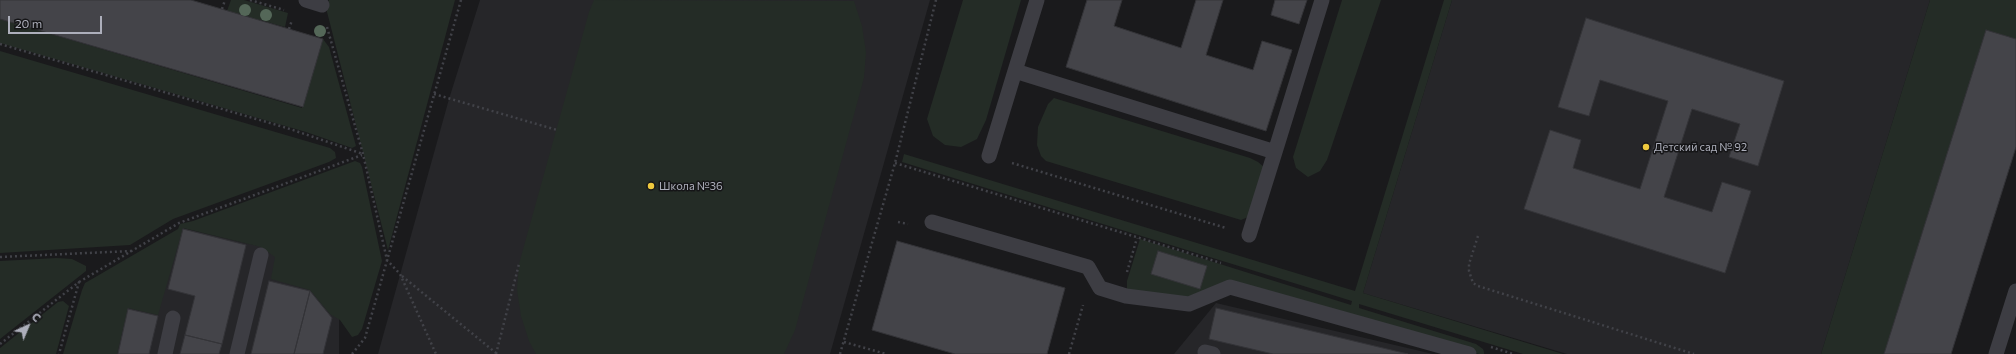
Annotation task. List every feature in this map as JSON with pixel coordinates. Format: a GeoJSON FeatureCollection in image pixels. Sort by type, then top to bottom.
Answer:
{"type":"FeatureCollection","features":[{"type":"Feature","properties":{"kind":"lane"},"geometry":{"type":"LineString","coordinates":[[306,0],[322,5]]}},
{"type":"Feature","properties":{"kind":"lane"},"geometry":{"type":"LineString","coordinates":[[989,156],[1037,0]]}},
{"type":"Feature","properties":{"kind":"lane"},"geometry":{"type":"LineString","coordinates":[[1249,235],[1322,0]]}},
{"type":"Feature","properties":{"kind":"lane"},"geometry":{"type":"LineString","coordinates":[[1015,70],[1275,152]]}},
{"type":"Feature","properties":{"kind":"lane"},"geometry":{"type":"LineString","coordinates":[[932,222],[1088,267],[1100,288],[1120,294],[1189,304],[1230,287],[1469,354]]}},
{"type":"Feature","properties":{"kind":"lane"},"geometry":{"type":"LineString","coordinates":[[237,354],[261,255]]}},
{"type":"Feature","properties":{"kind":"lane"},"geometry":{"type":"LineString","coordinates":[[1996,354],[2016,291]]}},
{"type":"Feature","properties":{"kind":"lane"},"geometry":{"type":"LineString","coordinates":[[165,354],[173,318]]}},
{"type":"Feature","properties":{"kind":"path"},"geometry":{"type":"LineString","coordinates":[[222,9],[225,0]]}},
{"type":"Feature","properties":{"kind":"path"},"geometry":{"type":"LineString","coordinates":[[352,354],[365,338],[461,0]]}},
{"type":"Feature","properties":{"kind":"path"},"geometry":{"type":"LineString","coordinates":[[840,354],[895,163],[936,0]]}},
{"type":"Feature","properties":{"kind":"path"},"geometry":{"type":"LineString","coordinates":[[322,5],[363,154],[387,260],[400,274],[496,354],[519,264]]}},
{"type":"Feature","properties":{"kind":"path"},"geometry":{"type":"LineString","coordinates":[[0,44],[287,128],[363,154]]}},
{"type":"Feature","properties":{"kind":"path"},"geometry":{"type":"LineString","coordinates":[[434,94],[557,130]]}},
{"type":"Feature","properties":{"kind":"path"},"geometry":{"type":"LineString","coordinates":[[0,344],[79,282],[179,223],[363,154]]}},
{"type":"Feature","properties":{"kind":"path"},"geometry":{"type":"LineString","coordinates":[[989,156],[1249,235]]}},
{"type":"Feature","properties":{"kind":"path"},"geometry":{"type":"LineString","coordinates":[[895,163],[1110,229]]}},
{"type":"Feature","properties":{"kind":"path"},"geometry":{"type":"LineString","coordinates":[[1478,236],[1469,264],[1470,277],[1478,286],[1694,354]]}},
{"type":"Feature","properties":{"kind":"path"},"geometry":{"type":"LineString","coordinates":[[1120,294],[1137,238]]}},
{"type":"Feature","properties":{"kind":"path"},"geometry":{"type":"LineString","coordinates":[[0,257],[132,251]]}},
{"type":"Feature","properties":{"kind":"path"},"geometry":{"type":"LineString","coordinates":[[400,274],[436,354]]}},
{"type":"Feature","properties":{"kind":"path"},"geometry":{"type":"LineString","coordinates":[[59,354],[79,282]]}},
{"type":"Feature","properties":{"kind":"path"},"geometry":{"type":"LineString","coordinates":[[844,342],[886,354]]}},
{"type":"Feature","properties":{"kind":"shaded area"},"geometry":{"type":"Polygon","coordinates":[[[231,0],[244,0],[288,13],[285,27],[227,11],[231,0]]]}},
{"type":"Feature","properties":{"kind":"shaded area"},"geometry":{"type":"Polygon","coordinates":[[[329,0],[455,0],[388,250],[326,8],[329,0]]]}},
{"type":"Feature","properties":{"kind":"shaded area","name":"Школа №36"},"geometry":{"type":"Polygon","coordinates":[[[480,0],[930,0],[830,354],[378,354],[449,99],[480,0]]]}},
{"type":"Feature","properties":{"kind":"shaded area","name":"Школа №36"},"geometry":{"type":"Polygon","coordinates":[[[594,0],[854,1],[862,26],[866,52],[864,78],[795,330],[784,354],[536,354],[529,341],[521,316],[517,290],[519,264],[589,12],[594,0]]]}},
{"type":"Feature","properties":{"kind":"shaded area"},"geometry":{"type":"Polygon","coordinates":[[[963,0],[1021,0],[986,120],[977,139],[961,147],[945,145],[933,136],[927,119],[963,0]]]}},
{"type":"Feature","properties":{"kind":"shaded area"},"geometry":{"type":"Polygon","coordinates":[[[1342,0],[1381,0],[1327,160],[1320,171],[1308,177],[1296,168],[1293,157],[1342,0]]]}},
{"type":"Feature","properties":{"kind":"shaded area"},"geometry":{"type":"Polygon","coordinates":[[[1444,0],[1452,0],[1363,293],[1563,354],[1523,354],[1359,304],[1359,308],[1476,344],[1483,349],[1484,352],[1484,354],[1479,354],[1230,283],[1188,299],[1127,291],[1127,281],[1140,239],[1351,305],[1352,301],[902,162],[904,154],[1355,291],[1444,0]]]}},
{"type":"Feature","properties":{"kind":"shaded area","name":"Детский сад № 92"},"geometry":{"type":"Polygon","coordinates":[[[1452,0],[1930,0],[1821,354],[1567,354],[1363,293],[1452,0]]]}},
{"type":"Feature","properties":{"kind":"shaded area"},"geometry":{"type":"Polygon","coordinates":[[[1930,0],[2016,0],[2016,39],[1986,30],[1884,354],[1821,354],[1930,0]]]}},
{"type":"Feature","properties":{"kind":"shaded area"},"geometry":{"type":"Polygon","coordinates":[[[0,19],[302,108],[323,39],[329,47],[356,146],[352,148],[306,132],[0,43],[0,19]]]}},
{"type":"Feature","properties":{"kind":"shaded area"},"geometry":{"type":"Polygon","coordinates":[[[0,51],[330,148],[335,152],[336,158],[329,162],[173,219],[130,245],[0,253],[0,51]]]}},
{"type":"Feature","properties":{"kind":"shaded area"},"geometry":{"type":"Polygon","coordinates":[[[1054,98],[1250,158],[1258,162],[1264,167],[1248,217],[1241,220],[1046,161],[1041,156],[1037,145],[1038,127],[1048,104],[1054,98]]]}},
{"type":"Feature","properties":{"kind":"shaded area"},"geometry":{"type":"Polygon","coordinates":[[[355,161],[360,163],[362,167],[382,261],[362,329],[358,335],[352,337],[340,320],[330,314],[310,290],[271,279],[275,257],[261,247],[183,228],[158,315],[128,308],[117,354],[63,354],[85,283],[178,229],[180,224],[193,221],[355,161]]]}},
{"type":"Feature","properties":{"kind":"shaded area"},"geometry":{"type":"Polygon","coordinates":[[[183,228],[276,250],[339,314],[339,354],[114,354],[126,304],[183,228]]]}},
{"type":"Feature","properties":{"kind":"shaded area"},"geometry":{"type":"Polygon","coordinates":[[[57,258],[72,259],[86,266],[86,271],[0,339],[0,261],[57,258]]]}},
{"type":"Feature","properties":{"kind":"shaded area"},"geometry":{"type":"Polygon","coordinates":[[[63,301],[69,306],[56,354],[0,354],[0,348],[58,302],[63,301]]]}},
{"type":"Feature","properties":{"kind":"shaded area"},"geometry":{"type":"Polygon","coordinates":[[[1216,303],[1433,354],[1174,354],[1216,303]]]}},
{"type":"Feature","properties":{"kind":"building"},"geometry":{"type":"Polygon","coordinates":[[[0,0],[191,0],[323,39],[303,107],[0,19],[0,0]]]}},
{"type":"Feature","properties":{"kind":"building"},"geometry":{"type":"Polygon","coordinates":[[[1087,0],[1122,0],[1114,26],[1181,48],[1196,0],[1223,0],[1206,55],[1253,70],[1262,41],[1292,50],[1266,131],[1066,67],[1087,0]]]}},
{"type":"Feature","properties":{"kind":"building"},"geometry":{"type":"Polygon","coordinates":[[[1275,0],[1307,0],[1299,24],[1271,15],[1275,0]]]}},
{"type":"Feature","properties":{"kind":"building"},"geometry":{"type":"Polygon","coordinates":[[[1586,18],[1784,81],[1758,166],[1729,157],[1740,124],[1692,109],[1664,197],[1712,212],[1722,182],[1751,191],[1725,273],[1524,209],[1550,130],[1581,140],[1573,168],[1640,189],[1668,101],[1600,80],[1589,116],[1558,107],[1586,18]]]}},
{"type":"Feature","properties":{"kind":"building"},"geometry":{"type":"Polygon","coordinates":[[[1986,30],[2016,39],[2016,147],[1951,354],[1884,354],[1986,30]]]}},
{"type":"Feature","properties":{"kind":"building"},"geometry":{"type":"Polygon","coordinates":[[[183,229],[246,245],[222,344],[185,335],[195,296],[168,289],[183,229]]]}},
{"type":"Feature","properties":{"kind":"building"},"geometry":{"type":"Polygon","coordinates":[[[897,241],[1065,288],[1047,354],[955,354],[872,330],[897,241]]]}},
{"type":"Feature","properties":{"kind":"building"},"geometry":{"type":"Polygon","coordinates":[[[1158,251],[1207,266],[1200,289],[1151,274],[1158,251]]]}},
{"type":"Feature","properties":{"kind":"building"},"geometry":{"type":"Polygon","coordinates":[[[269,281],[310,291],[294,354],[251,354],[269,281]]]}},
{"type":"Feature","properties":{"kind":"building"},"geometry":{"type":"Polygon","coordinates":[[[310,291],[332,318],[323,354],[294,354],[310,291]]]}},
{"type":"Feature","properties":{"kind":"building"},"geometry":{"type":"Polygon","coordinates":[[[1216,308],[1408,354],[1273,354],[1209,339],[1216,308]]]}},
{"type":"Feature","properties":{"kind":"building"},"geometry":{"type":"Polygon","coordinates":[[[128,309],[158,316],[149,354],[118,354],[128,309]]]}},
{"type":"Feature","properties":{"kind":"building"},"geometry":{"type":"Polygon","coordinates":[[[185,335],[222,344],[219,354],[180,354],[185,335]]]}},
{"type":"Feature","properties":{"kind":"place","name":"Детский сад № 92"},"geometry":{"type":"Point","coordinates":[1646,147]}},
{"type":"Feature","properties":{"kind":"place","name":"Школа №36"},"geometry":{"type":"Point","coordinates":[651,186]}}]}
